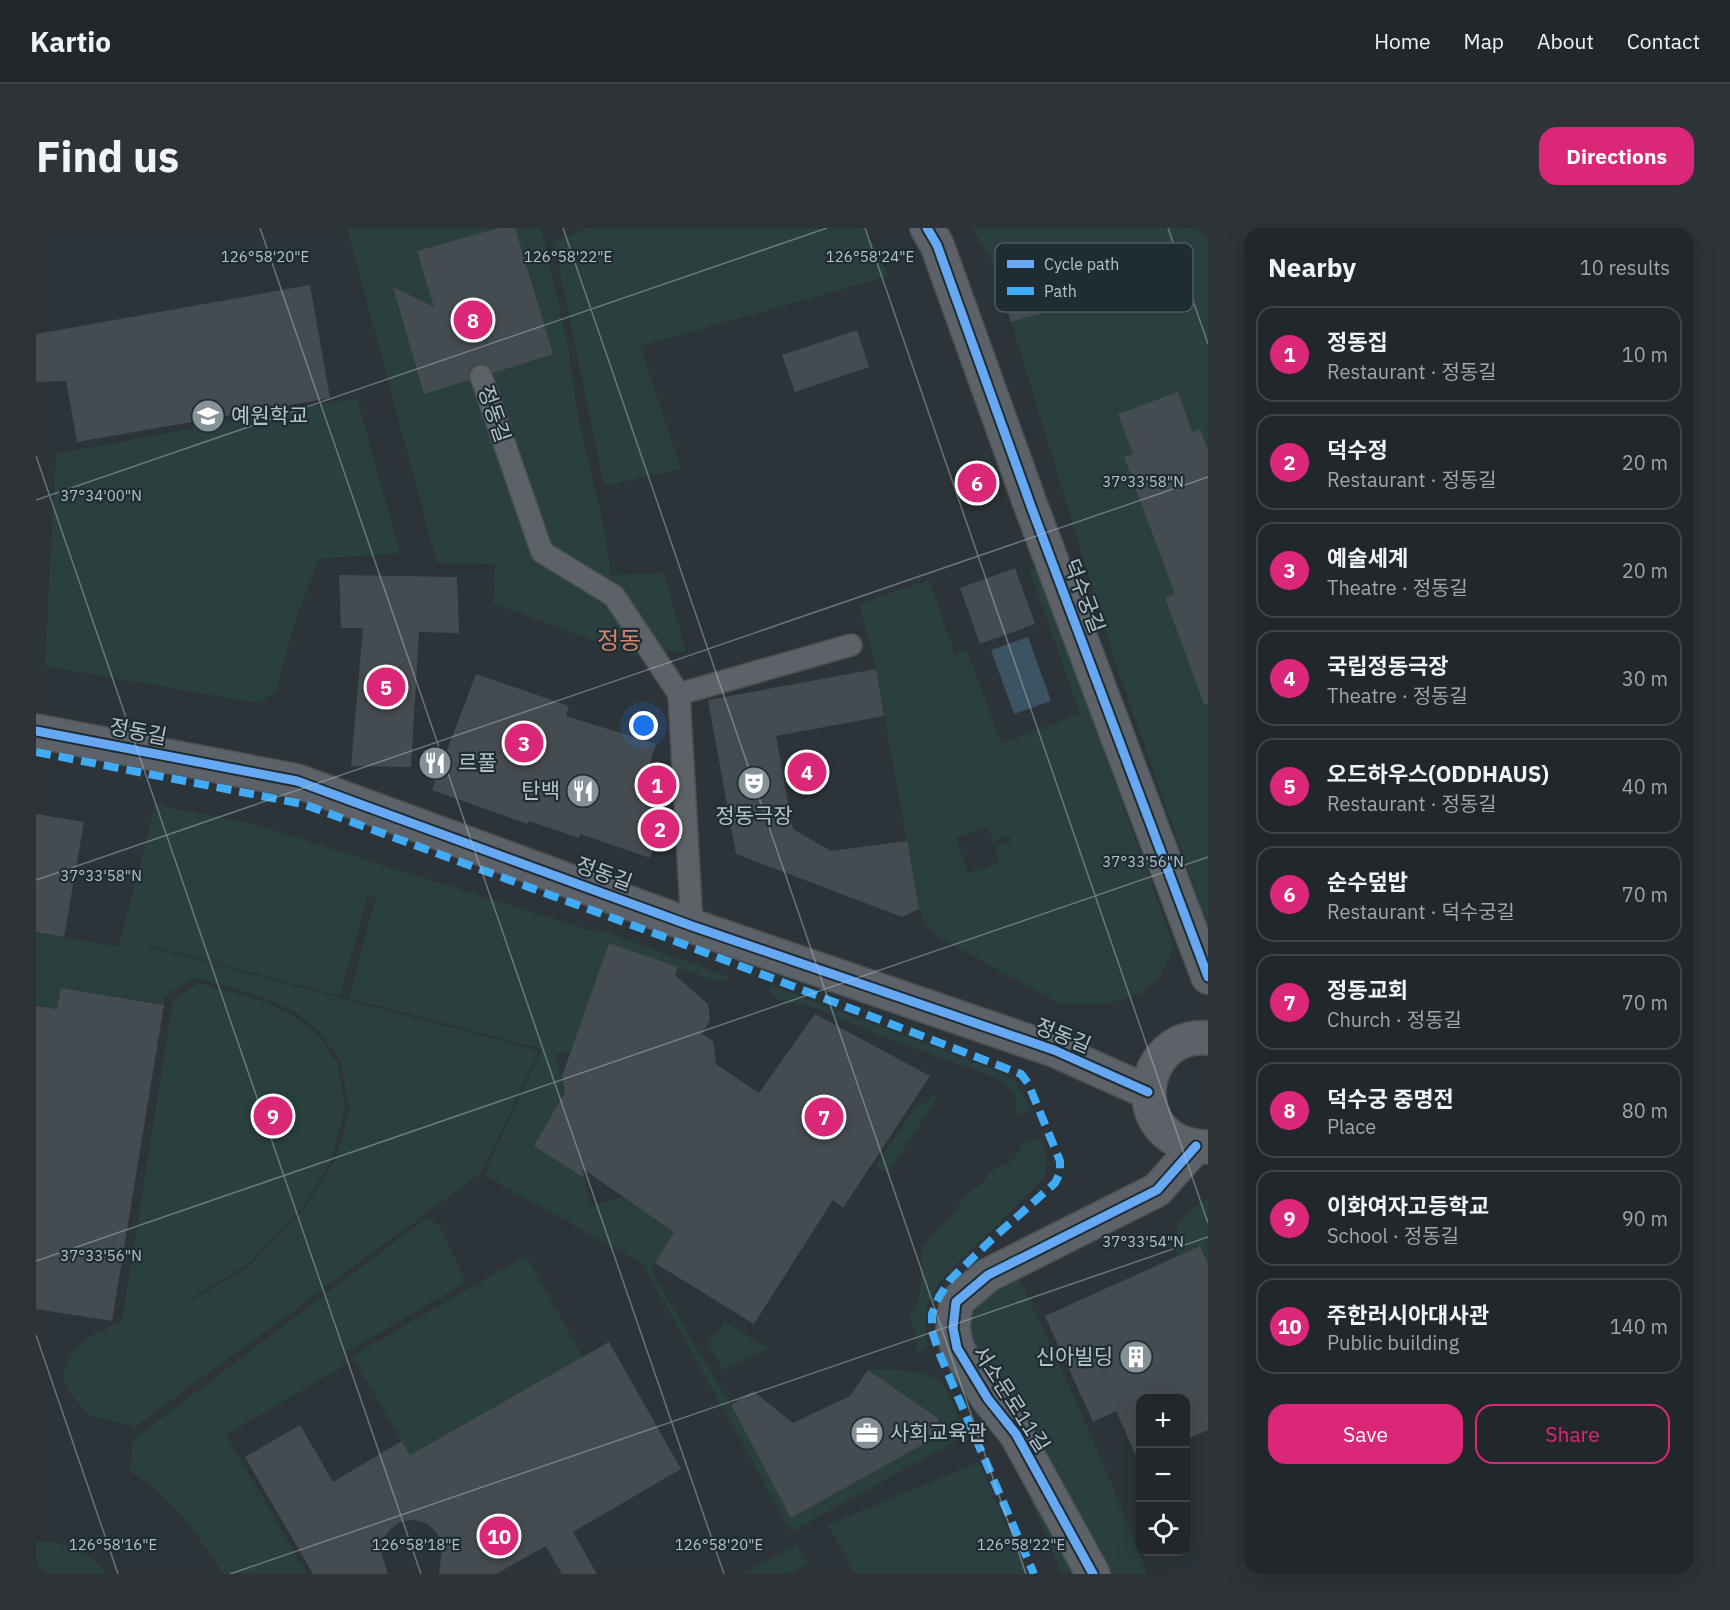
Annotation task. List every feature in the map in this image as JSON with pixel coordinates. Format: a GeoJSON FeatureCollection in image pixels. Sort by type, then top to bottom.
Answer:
{"type":"FeatureCollection","features":[{"type":"Feature","properties":{"kind":"street","name":"덕수궁길"},"geometry":{"type":"LineString","coordinates":[[927,228],[937,245],[1032,509],[1208,977]]}},
{"type":"Feature","properties":{"kind":"street","name":"정동길"},"geometry":{"type":"LineString","coordinates":[[36,731],[297,781],[692,926],[1054,1050],[1148,1092]]}},
{"type":"Feature","properties":{"kind":"street"},"geometry":{"type":"LineString","coordinates":[[1202,1147],[1183,1144],[1163,1128],[1150,1107],[1148,1092],[1151,1076],[1158,1062],[1169,1049],[1183,1041],[1199,1037],[1208,1038]]}},
{"type":"Feature","properties":{"kind":"street","name":"서소문로11길"},"geometry":{"type":"LineString","coordinates":[[1093,1574],[1016,1434],[988,1398],[957,1348],[953,1328],[956,1302],[988,1275],[1157,1190],[1202,1147]]}},
{"type":"Feature","properties":{"kind":"lane","name":"정동길"},"geometry":{"type":"LineString","coordinates":[[482,376],[542,552],[614,596],[679,694]]}},
{"type":"Feature","properties":{"kind":"lane"},"geometry":{"type":"LineString","coordinates":[[692,926],[679,694],[851,645]]}},
{"type":"Feature","properties":{"kind":"green space"},"geometry":{"type":"Polygon","coordinates":[[[347,228],[539,228],[544,239],[568,346],[577,412],[604,528],[611,575],[664,573],[686,652],[648,648],[634,656],[493,603],[495,564],[437,563],[347,228]]]}},
{"type":"Feature","properties":{"kind":"green space"},"geometry":{"type":"Polygon","coordinates":[[[587,228],[863,228],[889,276],[640,346],[681,469],[604,486],[554,243],[587,228]]]}},
{"type":"Feature","properties":{"kind":"green space"},"geometry":{"type":"Polygon","coordinates":[[[973,228],[1208,228],[1208,926],[1113,656],[1008,312],[1193,312],[1193,243],[995,243],[995,268],[973,228]]]}},
{"type":"Feature","properties":{"kind":"green space"},"geometry":{"type":"Polygon","coordinates":[[[357,398],[400,553],[319,559],[294,625],[275,693],[257,703],[45,666],[56,454],[357,398]]]}},
{"type":"Feature","properties":{"kind":"green space"},"geometry":{"type":"Polygon","coordinates":[[[1028,565],[1040,574],[1174,947],[1161,976],[1141,993],[1106,1004],[1060,1004],[935,935],[926,926],[919,909],[876,669],[859,604],[929,580],[955,654],[967,650],[1001,743],[1080,714],[1028,565]],[[988,827],[956,838],[968,873],[1000,863],[995,847],[1012,841],[1009,835],[993,841],[988,827]]]}},
{"type":"Feature","properties":{"kind":"green space"},"geometry":{"type":"Polygon","coordinates":[[[155,805],[253,824],[595,932],[597,929],[729,977],[717,982],[609,943],[571,1051],[555,1054],[565,1092],[534,1146],[584,1178],[590,1206],[623,1197],[674,1232],[651,1271],[730,1404],[791,1518],[940,1435],[938,1418],[868,1370],[906,1370],[935,1378],[944,1386],[966,1435],[791,1532],[643,1264],[484,1175],[542,1049],[349,998],[376,897],[368,894],[340,996],[149,947],[539,1051],[481,1173],[136,1426],[90,1416],[68,1391],[63,1376],[76,1347],[89,1337],[122,1321],[173,1000],[199,983],[263,1001],[297,1018],[318,1035],[338,1065],[345,1109],[332,1159],[303,1207],[248,1264],[195,1296],[156,1310],[197,1297],[249,1267],[304,1210],[336,1159],[349,1109],[341,1062],[320,1032],[297,1013],[265,998],[194,977],[165,996],[164,1004],[62,988],[57,1008],[36,1005],[36,933],[119,947],[155,805]]]}},
{"type":"Feature","properties":{"kind":"green space"},"geometry":{"type":"Polygon","coordinates":[[[771,985],[999,1072],[1015,1082],[1031,1109],[1018,1116],[1013,1091],[996,1078],[879,1035],[815,1008],[776,999],[770,991],[771,985]]]}},
{"type":"Feature","properties":{"kind":"green space"},"geometry":{"type":"Polygon","coordinates":[[[932,1095],[937,1098],[887,1174],[876,1166],[919,1101],[925,1105],[932,1095]]]}},
{"type":"Feature","properties":{"kind":"green space"},"geometry":{"type":"Polygon","coordinates":[[[1042,1138],[1046,1162],[1044,1177],[955,1264],[937,1286],[926,1312],[925,1328],[928,1346],[916,1353],[917,1341],[911,1314],[918,1301],[921,1283],[921,1255],[924,1246],[953,1215],[964,1196],[983,1183],[991,1171],[1012,1160],[1019,1153],[1022,1144],[1042,1138]]]}},
{"type":"Feature","properties":{"kind":"green space"},"geometry":{"type":"Polygon","coordinates":[[[1208,1199],[1208,1264],[1200,1246],[1176,1256],[1176,1235],[1180,1221],[1190,1210],[1208,1199]]]}},
{"type":"Feature","properties":{"kind":"green space"},"geometry":{"type":"Polygon","coordinates":[[[426,1218],[439,1225],[466,1282],[345,1353],[350,1362],[226,1435],[306,1572],[303,1574],[224,1574],[194,1531],[172,1505],[146,1482],[130,1472],[133,1440],[426,1218]]]}},
{"type":"Feature","properties":{"kind":"green space"},"geometry":{"type":"Polygon","coordinates":[[[526,1256],[583,1357],[410,1455],[352,1356],[526,1256]]]}},
{"type":"Feature","properties":{"kind":"green space"},"geometry":{"type":"Polygon","coordinates":[[[1016,1272],[1085,1422],[1136,1546],[1136,1556],[1140,1556],[1147,1574],[1062,1574],[964,1343],[974,1297],[1016,1272]]]}},
{"type":"Feature","properties":{"kind":"green space"},"geometry":{"type":"Polygon","coordinates":[[[723,1321],[768,1348],[724,1370],[706,1340],[721,1330],[723,1321]]]}},
{"type":"Feature","properties":{"kind":"green space"},"geometry":{"type":"Polygon","coordinates":[[[979,1462],[1028,1574],[855,1574],[828,1525],[979,1462]]]}},
{"type":"Feature","properties":{"kind":"green space"},"geometry":{"type":"Polygon","coordinates":[[[36,1541],[56,1543],[75,1549],[93,1560],[106,1574],[36,1574],[36,1541]]]}},
{"type":"Feature","properties":{"kind":"green space"},"geometry":{"type":"Polygon","coordinates":[[[797,1545],[807,1564],[787,1574],[743,1574],[797,1545]]]}},
{"type":"Feature","properties":{"kind":"water"},"geometry":{"type":"Polygon","coordinates":[[[1028,637],[1051,701],[1014,714],[991,650],[1028,637]]]}},
{"type":"Feature","properties":{"kind":"building"},"geometry":{"type":"Polygon","coordinates":[[[499,228],[515,228],[553,354],[493,373],[489,366],[477,364],[471,368],[469,380],[424,394],[393,287],[434,307],[417,251],[499,228]]]}},
{"type":"Feature","properties":{"kind":"building"},"geometry":{"type":"Polygon","coordinates":[[[310,285],[330,398],[77,442],[66,381],[36,382],[36,334],[310,285]]]}},
{"type":"Feature","properties":{"kind":"building"},"geometry":{"type":"Polygon","coordinates":[[[1008,312],[1043,312],[1043,313],[1011,322],[1008,312]]]}},
{"type":"Feature","properties":{"kind":"building"},"geometry":{"type":"Polygon","coordinates":[[[857,330],[869,367],[795,392],[782,355],[857,330]]]}},
{"type":"Feature","properties":{"kind":"building"},"geometry":{"type":"Polygon","coordinates":[[[1178,392],[1192,432],[1200,429],[1208,450],[1208,704],[1204,704],[1165,598],[1175,594],[1124,457],[1133,454],[1118,414],[1178,392]]]}},
{"type":"Feature","properties":{"kind":"building"},"geometry":{"type":"Polygon","coordinates":[[[1015,568],[1035,624],[980,644],[960,588],[1015,568]]]}},
{"type":"Feature","properties":{"kind":"building"},"geometry":{"type":"Polygon","coordinates":[[[339,575],[457,577],[459,633],[419,632],[411,767],[351,766],[363,628],[341,628],[339,575]]]}},
{"type":"Feature","properties":{"kind":"building","name":"정동극장"},"geometry":{"type":"Polygon","coordinates":[[[876,669],[884,716],[776,736],[793,829],[831,851],[907,841],[919,909],[902,917],[736,854],[708,700],[876,669]]]}},
{"type":"Feature","properties":{"kind":"building"},"geometry":{"type":"Polygon","coordinates":[[[476,674],[569,706],[566,716],[656,744],[643,784],[660,789],[649,822],[660,826],[650,858],[580,834],[579,838],[529,821],[528,824],[432,790],[476,674]]]}},
{"type":"Feature","properties":{"kind":"building"},"geometry":{"type":"Polygon","coordinates":[[[36,814],[84,822],[64,937],[36,932],[36,814]]]}},
{"type":"Feature","properties":{"kind":"building"},"geometry":{"type":"Polygon","coordinates":[[[609,943],[678,967],[675,975],[708,1004],[710,1020],[702,1034],[713,1041],[716,1064],[759,1093],[815,1014],[930,1076],[843,1208],[833,1200],[754,1324],[655,1263],[674,1232],[583,1169],[584,1178],[534,1146],[565,1092],[562,1076],[609,943]]]}},
{"type":"Feature","properties":{"kind":"building"},"geometry":{"type":"Polygon","coordinates":[[[61,988],[164,1005],[112,1321],[36,1309],[36,1006],[57,1009],[61,988]]]}},
{"type":"Feature","properties":{"kind":"building","name":"신아빌딩"},"geometry":{"type":"Polygon","coordinates":[[[1200,1246],[1208,1264],[1208,1430],[1190,1438],[1190,1394],[1136,1394],[1136,1455],[1116,1411],[1093,1422],[1045,1316],[1200,1246]]]}},
{"type":"Feature","properties":{"kind":"building"},"geometry":{"type":"Polygon","coordinates":[[[609,1342],[681,1469],[573,1532],[597,1574],[562,1574],[546,1546],[496,1574],[439,1574],[441,1541],[429,1525],[410,1520],[400,1522],[382,1539],[382,1555],[388,1574],[313,1574],[245,1457],[300,1425],[333,1482],[402,1441],[410,1455],[609,1342]]]}},
{"type":"Feature","properties":{"kind":"building"},"geometry":{"type":"Polygon","coordinates":[[[868,1370],[938,1418],[940,1435],[791,1518],[731,1405],[753,1391],[793,1423],[850,1396],[868,1370]]]}},
{"type":"Feature","properties":{"kind":"marked path"},"geometry":{"type":"LineString","coordinates":[[36,752],[303,804],[670,939],[1021,1074],[1028,1083],[1060,1161],[1060,1173],[1055,1183],[950,1280],[932,1314],[932,1331],[940,1355],[1034,1574]]}},
{"type":"Feature","properties":{"kind":"cycle path"},"geometry":{"type":"LineString","coordinates":[[927,228],[937,245],[1032,509],[1208,977]]}},
{"type":"Feature","properties":{"kind":"cycle path"},"geometry":{"type":"LineString","coordinates":[[36,731],[297,781],[692,926],[1054,1050],[1148,1092]]}},
{"type":"Feature","properties":{"kind":"cycle path"},"geometry":{"type":"LineString","coordinates":[[1093,1574],[1016,1434],[988,1399],[957,1348],[953,1328],[956,1302],[988,1275],[1157,1190],[1196,1146]]}},
{"type":"Feature","properties":{"kind":"place","name":"덕수궁 중명전"},"geometry":{"type":"Point","coordinates":[473,320]}},
{"type":"Feature","properties":{"kind":"place","name":"예원학교"},"geometry":{"type":"Point","coordinates":[208,416]}},
{"type":"Feature","properties":{"kind":"place","name":"순수덮밥"},"geometry":{"type":"Point","coordinates":[977,483]}},
{"type":"Feature","properties":{"kind":"place","name":"오드하우스(ODDHAUS)"},"geometry":{"type":"Point","coordinates":[386,687]}},
{"type":"Feature","properties":{"kind":"place","name":"예술세계"},"geometry":{"type":"Point","coordinates":[524,743]}},
{"type":"Feature","properties":{"kind":"place","name":"르풀"},"geometry":{"type":"Point","coordinates":[435,763]}},
{"type":"Feature","properties":{"kind":"place","name":"국립정동극장"},"geometry":{"type":"Point","coordinates":[807,772]}},
{"type":"Feature","properties":{"kind":"place","name":"정동극장"},"geometry":{"type":"Point","coordinates":[754,783]}},
{"type":"Feature","properties":{"kind":"place","name":"정동집"},"geometry":{"type":"Point","coordinates":[657,785]}},
{"type":"Feature","properties":{"kind":"place","name":"탄백"},"geometry":{"type":"Point","coordinates":[583,791]}},
{"type":"Feature","properties":{"kind":"place","name":"덕수정"},"geometry":{"type":"Point","coordinates":[660,829]}},
{"type":"Feature","properties":{"kind":"place","name":"이화여자고등학교"},"geometry":{"type":"Point","coordinates":[273,1116]}},
{"type":"Feature","properties":{"kind":"place","name":"정동교회"},"geometry":{"type":"Point","coordinates":[824,1117]}},
{"type":"Feature","properties":{"kind":"place","name":"신아빌딩"},"geometry":{"type":"Point","coordinates":[1136,1357]}},
{"type":"Feature","properties":{"kind":"place","name":"사회교육관"},"geometry":{"type":"Point","coordinates":[867,1433]}},
{"type":"Feature","properties":{"kind":"place","name":"주한러시아대사관"},"geometry":{"type":"Point","coordinates":[499,1536]}},
{"type":"Feature","properties":{"kind":"district","name":"정동"},"geometry":{"type":"Point","coordinates":[619,641]}}]}
